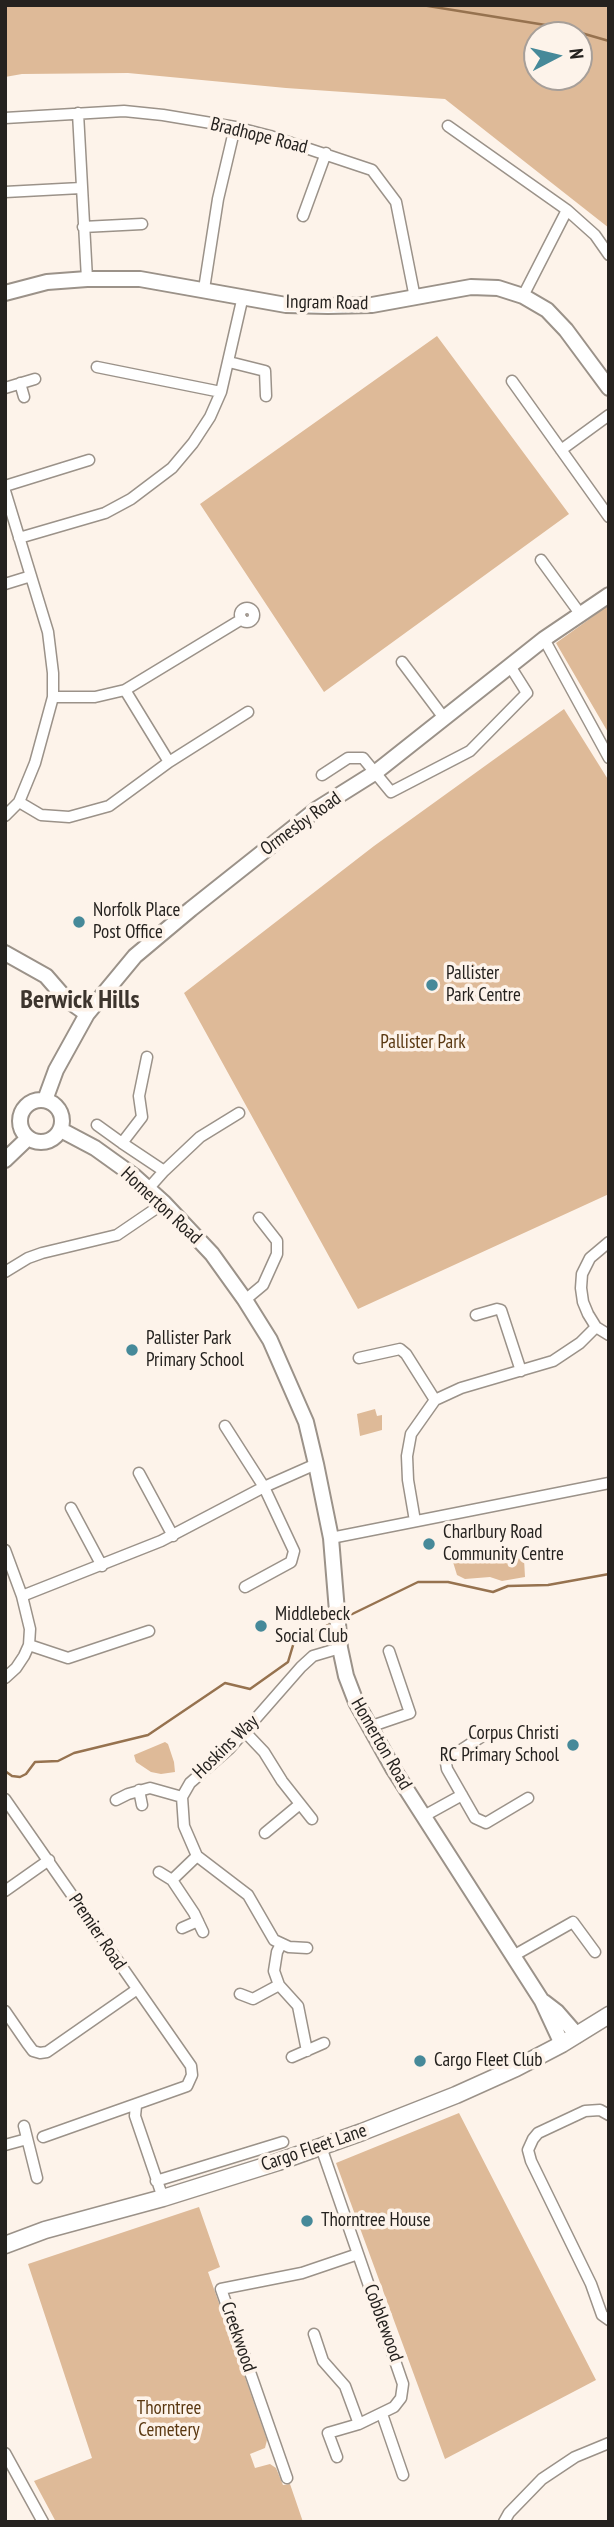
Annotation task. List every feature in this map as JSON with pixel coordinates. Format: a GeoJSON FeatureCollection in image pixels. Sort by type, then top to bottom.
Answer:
{"type":"FeatureCollection","features":[{"type":"Feature","properties":{"kind":"main road","name":"Cargo Fleet Lane"},"geometry":{"type":"LineString","coordinates":[[5,2245],[321,2147],[467,2090],[569,2040],[609,2015]]}},
{"type":"Feature","properties":{"kind":"street","name":"Bradhope Road"},"geometry":{"type":"LineString","coordinates":[[5,118],[124,111],[235,127],[326,153],[372,170],[396,202],[415,298]]}},
{"type":"Feature","properties":{"kind":"street"},"geometry":{"type":"LineString","coordinates":[[78,113],[87,279]]}},
{"type":"Feature","properties":{"kind":"street"},"geometry":{"type":"LineString","coordinates":[[448,126],[567,210],[595,236],[609,255]]}},
{"type":"Feature","properties":{"kind":"street"},"geometry":{"type":"LineString","coordinates":[[204,289],[218,199],[235,127]]}},
{"type":"Feature","properties":{"kind":"street"},"geometry":{"type":"LineString","coordinates":[[303,216],[326,153]]}},
{"type":"Feature","properties":{"kind":"street"},"geometry":{"type":"LineString","coordinates":[[5,192],[81,188]]}},
{"type":"Feature","properties":{"kind":"street"},"geometry":{"type":"LineString","coordinates":[[523,296],[567,210]]}},
{"type":"Feature","properties":{"kind":"street"},"geometry":{"type":"LineString","coordinates":[[83,227],[142,224]]}},
{"type":"Feature","properties":{"kind":"street","name":"Ingram Road"},"geometry":{"type":"LineString","coordinates":[[5,293],[47,282],[140,279],[286,304],[328,306],[372,305],[471,287],[498,288],[523,296],[547,310],[566,330],[609,388]]}},
{"type":"Feature","properties":{"kind":"street"},"geometry":{"type":"LineString","coordinates":[[19,538],[105,513],[153,485],[172,468],[193,443],[221,392],[243,296]]}},
{"type":"Feature","properties":{"kind":"street"},"geometry":{"type":"LineString","coordinates":[[229,362],[265,371],[266,396]]}},
{"type":"Feature","properties":{"kind":"street"},"geometry":{"type":"LineString","coordinates":[[97,367],[221,392]]}},
{"type":"Feature","properties":{"kind":"street"},"geometry":{"type":"LineString","coordinates":[[5,388],[35,379]]}},
{"type":"Feature","properties":{"kind":"street"},"geometry":{"type":"LineString","coordinates":[[512,381],[609,517]]}},
{"type":"Feature","properties":{"kind":"street"},"geometry":{"type":"LineString","coordinates":[[20,383],[24,397]]}},
{"type":"Feature","properties":{"kind":"street"},"geometry":{"type":"LineString","coordinates":[[561,450],[609,415]]}},
{"type":"Feature","properties":{"kind":"street"},"geometry":{"type":"LineString","coordinates":[[5,486],[89,460]]}},
{"type":"Feature","properties":{"kind":"street"},"geometry":{"type":"LineString","coordinates":[[5,491],[48,632],[53,673],[53,697],[35,763],[19,802],[5,816]]}},
{"type":"Feature","properties":{"kind":"street"},"geometry":{"type":"LineString","coordinates":[[541,560],[581,615]]}},
{"type":"Feature","properties":{"kind":"street"},"geometry":{"type":"LineString","coordinates":[[5,584],[31,576]]}},
{"type":"Feature","properties":{"kind":"street","name":"Ormesby Road"},"geometry":{"type":"LineString","coordinates":[[45,1100],[56,1069],[87,1014],[135,956],[317,809],[376,772],[544,639],[609,595]]}},
{"type":"Feature","properties":{"kind":"street"},"geometry":{"type":"LineString","coordinates":[[53,697],[95,697],[125,690],[237,622]]}},
{"type":"Feature","properties":{"kind":"street"},"geometry":{"type":"LineString","coordinates":[[544,639],[609,758]]}},
{"type":"Feature","properties":{"kind":"street"},"geometry":{"type":"LineString","coordinates":[[402,662],[444,718]]}},
{"type":"Feature","properties":{"kind":"street"},"geometry":{"type":"LineString","coordinates":[[322,775],[348,758],[363,758],[391,792],[470,751],[527,693],[510,666]]}},
{"type":"Feature","properties":{"kind":"street"},"geometry":{"type":"LineString","coordinates":[[125,690],[169,762]]}},
{"type":"Feature","properties":{"kind":"street"},"geometry":{"type":"LineString","coordinates":[[19,802],[41,815],[69,817],[109,806],[169,762],[248,713]]}},
{"type":"Feature","properties":{"kind":"street"},"geometry":{"type":"LineString","coordinates":[[5,953],[47,976],[66,999],[87,1014]]}},
{"type":"Feature","properties":{"kind":"street"},"geometry":{"type":"LineString","coordinates":[[122,1143],[142,1117],[139,1096],[147,1057]]}},
{"type":"Feature","properties":{"kind":"street"},"geometry":{"type":"LineString","coordinates":[[45,1100],[59,1110],[61,1130],[49,1141],[40,1142],[28,1138],[21,1130],[20,1114],[30,1102],[45,1100]]}},
{"type":"Feature","properties":{"kind":"street"},"geometry":{"type":"LineString","coordinates":[[148,1189],[200,1137],[239,1113]]}},
{"type":"Feature","properties":{"kind":"street"},"geometry":{"type":"LineString","coordinates":[[97,1125],[164,1171]]}},
{"type":"Feature","properties":{"kind":"street","name":"Homerton Road"},"geometry":{"type":"LineString","coordinates":[[61,1130],[95,1148],[164,1203],[212,1254],[270,1340],[306,1422],[316,1464],[331,1538],[340,1648],[351,1690],[369,1727],[424,1816],[542,2001],[557,2012],[569,2040]]}},
{"type":"Feature","properties":{"kind":"street"},"geometry":{"type":"LineString","coordinates":[[5,1160],[28,1138]]}},
{"type":"Feature","properties":{"kind":"street"},"geometry":{"type":"LineString","coordinates":[[5,1272],[28,1258],[43,1253],[117,1235],[164,1203]]}},
{"type":"Feature","properties":{"kind":"street"},"geometry":{"type":"LineString","coordinates":[[245,1300],[263,1285],[277,1254],[277,1241],[259,1218]]}},
{"type":"Feature","properties":{"kind":"street"},"geometry":{"type":"LineString","coordinates":[[609,1241],[590,1258],[582,1274],[580,1288],[583,1302],[596,1327],[609,1335]]}},
{"type":"Feature","properties":{"kind":"street"},"geometry":{"type":"LineString","coordinates":[[476,1315],[501,1310],[521,1371]]}},
{"type":"Feature","properties":{"kind":"street"},"geometry":{"type":"LineString","coordinates":[[415,1521],[407,1456],[411,1434],[435,1400],[461,1388],[547,1363],[564,1355],[596,1327]]}},
{"type":"Feature","properties":{"kind":"street"},"geometry":{"type":"LineString","coordinates":[[359,1359],[400,1349],[406,1354],[435,1400]]}},
{"type":"Feature","properties":{"kind":"street"},"geometry":{"type":"LineString","coordinates":[[225,1426],[264,1487],[292,1545],[294,1556],[287,1565],[245,1587]]}},
{"type":"Feature","properties":{"kind":"street"},"geometry":{"type":"LineString","coordinates":[[22,1596],[173,1536],[264,1487],[316,1464]]}},
{"type":"Feature","properties":{"kind":"street"},"geometry":{"type":"LineString","coordinates":[[139,1473],[173,1536]]}},
{"type":"Feature","properties":{"kind":"street"},"geometry":{"type":"LineString","coordinates":[[331,1538],[609,1483]]}},
{"type":"Feature","properties":{"kind":"street"},"geometry":{"type":"LineString","coordinates":[[71,1508],[102,1566]]}},
{"type":"Feature","properties":{"kind":"street"},"geometry":{"type":"LineString","coordinates":[[5,1550],[29,1621],[29,1645],[16,1668],[5,1678]]}},
{"type":"Feature","properties":{"kind":"street"},"geometry":{"type":"LineString","coordinates":[[29,1645],[68,1658],[149,1630]]}},
{"type":"Feature","properties":{"kind":"street","name":"Hoskins Way"},"geometry":{"type":"LineString","coordinates":[[197,1856],[184,1826],[183,1797],[190,1783],[245,1732],[313,1656],[340,1648]]}},
{"type":"Feature","properties":{"kind":"street"},"geometry":{"type":"LineString","coordinates":[[369,1727],[410,1713],[389,1650]]}},
{"type":"Feature","properties":{"kind":"street"},"geometry":{"type":"LineString","coordinates":[[245,1732],[264,1752],[313,1819]]}},
{"type":"Feature","properties":{"kind":"street"},"geometry":{"type":"LineString","coordinates":[[484,1735],[449,1758],[446,1763],[475,1818],[486,1823],[528,1798]]}},
{"type":"Feature","properties":{"kind":"street"},"geometry":{"type":"LineString","coordinates":[[139,1790],[142,1805]]}},
{"type":"Feature","properties":{"kind":"street"},"geometry":{"type":"LineString","coordinates":[[117,1800],[139,1790],[159,1790],[183,1797]]}},
{"type":"Feature","properties":{"kind":"street"},"geometry":{"type":"LineString","coordinates":[[424,1816],[462,1795]]}},
{"type":"Feature","properties":{"kind":"street","name":"Premier Road"},"geometry":{"type":"LineString","coordinates":[[5,1798],[191,2066],[192,2076],[187,2086],[141,2101],[135,2106]]}},
{"type":"Feature","properties":{"kind":"street"},"geometry":{"type":"LineString","coordinates":[[265,1833],[300,1804]]}},
{"type":"Feature","properties":{"kind":"street"},"geometry":{"type":"LineString","coordinates":[[172,1881],[197,1856],[248,1895],[268,1932],[281,1944],[307,1948]]}},
{"type":"Feature","properties":{"kind":"street"},"geometry":{"type":"LineString","coordinates":[[5,1891],[49,1860]]}},
{"type":"Feature","properties":{"kind":"street"},"geometry":{"type":"LineString","coordinates":[[159,1872],[172,1881],[203,1932]]}},
{"type":"Feature","properties":{"kind":"street"},"geometry":{"type":"LineString","coordinates":[[182,1928],[198,1920]]}},
{"type":"Feature","properties":{"kind":"street"},"geometry":{"type":"LineString","coordinates":[[513,1956],[573,1922],[595,1952]]}},
{"type":"Feature","properties":{"kind":"street"},"geometry":{"type":"LineString","coordinates":[[281,1944],[274,1971],[279,1985],[298,2006],[307,2051]]}},
{"type":"Feature","properties":{"kind":"street"},"geometry":{"type":"LineString","coordinates":[[240,1994],[253,1999],[279,1985]]}},
{"type":"Feature","properties":{"kind":"street"},"geometry":{"type":"LineString","coordinates":[[5,2011],[33,2051],[47,2052],[136,1990]]}},
{"type":"Feature","properties":{"kind":"street"},"geometry":{"type":"LineString","coordinates":[[251,2012],[253,1999]]}},
{"type":"Feature","properties":{"kind":"street"},"geometry":{"type":"LineString","coordinates":[[292,2057],[324,2043]]}},
{"type":"Feature","properties":{"kind":"street"},"geometry":{"type":"LineString","coordinates":[[43,2137],[120,2108],[135,2106],[135,2116],[163,2198]]}},
{"type":"Feature","properties":{"kind":"street"},"geometry":{"type":"LineString","coordinates":[[609,2115],[600,2110],[585,2111],[538,2133],[528,2150],[587,2275],[602,2315],[609,2320]]}},
{"type":"Feature","properties":{"kind":"street"},"geometry":{"type":"LineString","coordinates":[[24,2126],[37,2178]]}},
{"type":"Feature","properties":{"kind":"street"},"geometry":{"type":"LineString","coordinates":[[5,2145],[27,2139]]}},
{"type":"Feature","properties":{"kind":"street"},"geometry":{"type":"LineString","coordinates":[[156,2181],[283,2142]]}},
{"type":"Feature","properties":{"kind":"street","name":"Cobblewood"},"geometry":{"type":"LineString","coordinates":[[321,2147],[403,2384],[398,2403],[382,2414],[328,2433],[337,2457]]}},
{"type":"Feature","properties":{"kind":"street","name":"Creekwood"},"geometry":{"type":"LineString","coordinates":[[287,2478],[221,2289],[302,2273],[358,2254]]}},
{"type":"Feature","properties":{"kind":"street"},"geometry":{"type":"LineString","coordinates":[[314,2334],[323,2361],[345,2386],[359,2424]]}},
{"type":"Feature","properties":{"kind":"street"},"geometry":{"type":"LineString","coordinates":[[382,2414],[402,2475]]}},
{"type":"Feature","properties":{"kind":"street"},"geometry":{"type":"LineString","coordinates":[[504,2522],[509,2513],[542,2479],[575,2456],[609,2443]]}},
{"type":"Feature","properties":{"kind":"street"},"geometry":{"type":"LineString","coordinates":[[5,2452],[43,2522]]}},
{"type":"Feature","properties":{"kind":"green space"},"geometry":{"type":"Polygon","coordinates":[[[5,5],[609,5],[609,228],[445,99],[128,73],[22,74],[5,77],[5,5]]]}},
{"type":"Feature","properties":{"kind":"green space"},"geometry":{"type":"Polygon","coordinates":[[[437,336],[569,514],[324,692],[200,504],[437,336]]]}},
{"type":"Feature","properties":{"kind":"green space"},"geometry":{"type":"Polygon","coordinates":[[[609,605],[609,734],[556,643],[609,605]]]}},
{"type":"Feature","properties":{"kind":"green space","name":"Pallister Park"},"geometry":{"type":"Polygon","coordinates":[[[564,709],[609,781],[609,1194],[358,1309],[184,993],[374,846],[564,709]]]}},
{"type":"Feature","properties":{"kind":"green space"},"geometry":{"type":"Polygon","coordinates":[[[375,1409],[377,1416],[382,1415],[382,1430],[360,1436],[357,1414],[375,1409]]]}},
{"type":"Feature","properties":{"kind":"green space"},"geometry":{"type":"Polygon","coordinates":[[[486,1555],[524,1559],[525,1577],[502,1581],[490,1577],[465,1579],[457,1575],[453,1562],[486,1555]]]}},
{"type":"Feature","properties":{"kind":"green space"},"geometry":{"type":"Polygon","coordinates":[[[165,1742],[174,1762],[175,1772],[151,1772],[136,1762],[134,1755],[165,1742]]]}},
{"type":"Feature","properties":{"kind":"green space"},"geometry":{"type":"Polygon","coordinates":[[[459,2113],[596,2380],[445,2459],[336,2163],[459,2113]]]}},
{"type":"Feature","properties":{"kind":"green space","name":"Thorntree Cemetery"},"geometry":{"type":"Polygon","coordinates":[[[199,2207],[220,2267],[208,2272],[267,2440],[265,2448],[250,2454],[255,2468],[270,2464],[276,2468],[283,2485],[290,2484],[303,2522],[56,2522],[34,2481],[92,2458],[28,2264],[199,2207]]]}},
{"type":"Feature","properties":{"kind":"waterway"},"geometry":{"type":"LineString","coordinates":[[422,5],[564,28],[609,41]]}},
{"type":"Feature","properties":{"kind":"waterway"},"geometry":{"type":"LineString","coordinates":[[342,1619],[418,1582],[448,1582],[493,1592],[508,1586],[548,1585],[609,1574]]}},
{"type":"Feature","properties":{"kind":"waterway"},"geometry":{"type":"LineString","coordinates":[[5,1771],[20,1777],[26,1774],[35,1762],[58,1761],[74,1753],[148,1735],[225,1683],[250,1689],[288,1662],[294,1642],[332,1623]]}},
{"type":"Feature","properties":{"kind":"place","name":"Norfolk Place Post Office"},"geometry":{"type":"Point","coordinates":[79,922]}},
{"type":"Feature","properties":{"kind":"place","name":"Pallister Park Centre"},"geometry":{"type":"Point","coordinates":[432,985]}},
{"type":"Feature","properties":{"kind":"place","name":"Pallister Park Primary School"},"geometry":{"type":"Point","coordinates":[132,1350]}},
{"type":"Feature","properties":{"kind":"place","name":"Charlbury Road Community Centre"},"geometry":{"type":"Point","coordinates":[429,1544]}},
{"type":"Feature","properties":{"kind":"place","name":"Middlebeck Social Club"},"geometry":{"type":"Point","coordinates":[261,1626]}},
{"type":"Feature","properties":{"kind":"place","name":"Corpus Christi RC Primary School"},"geometry":{"type":"Point","coordinates":[573,1745]}},
{"type":"Feature","properties":{"kind":"place","name":"Cargo Fleet Club"},"geometry":{"type":"Point","coordinates":[420,2061]}},
{"type":"Feature","properties":{"kind":"place","name":"Thorntree House"},"geometry":{"type":"Point","coordinates":[307,2221]}},
{"type":"Feature","properties":{"kind":"district","name":"Berwick Hills"},"geometry":{"type":"Point","coordinates":[80,1001]}}]}
